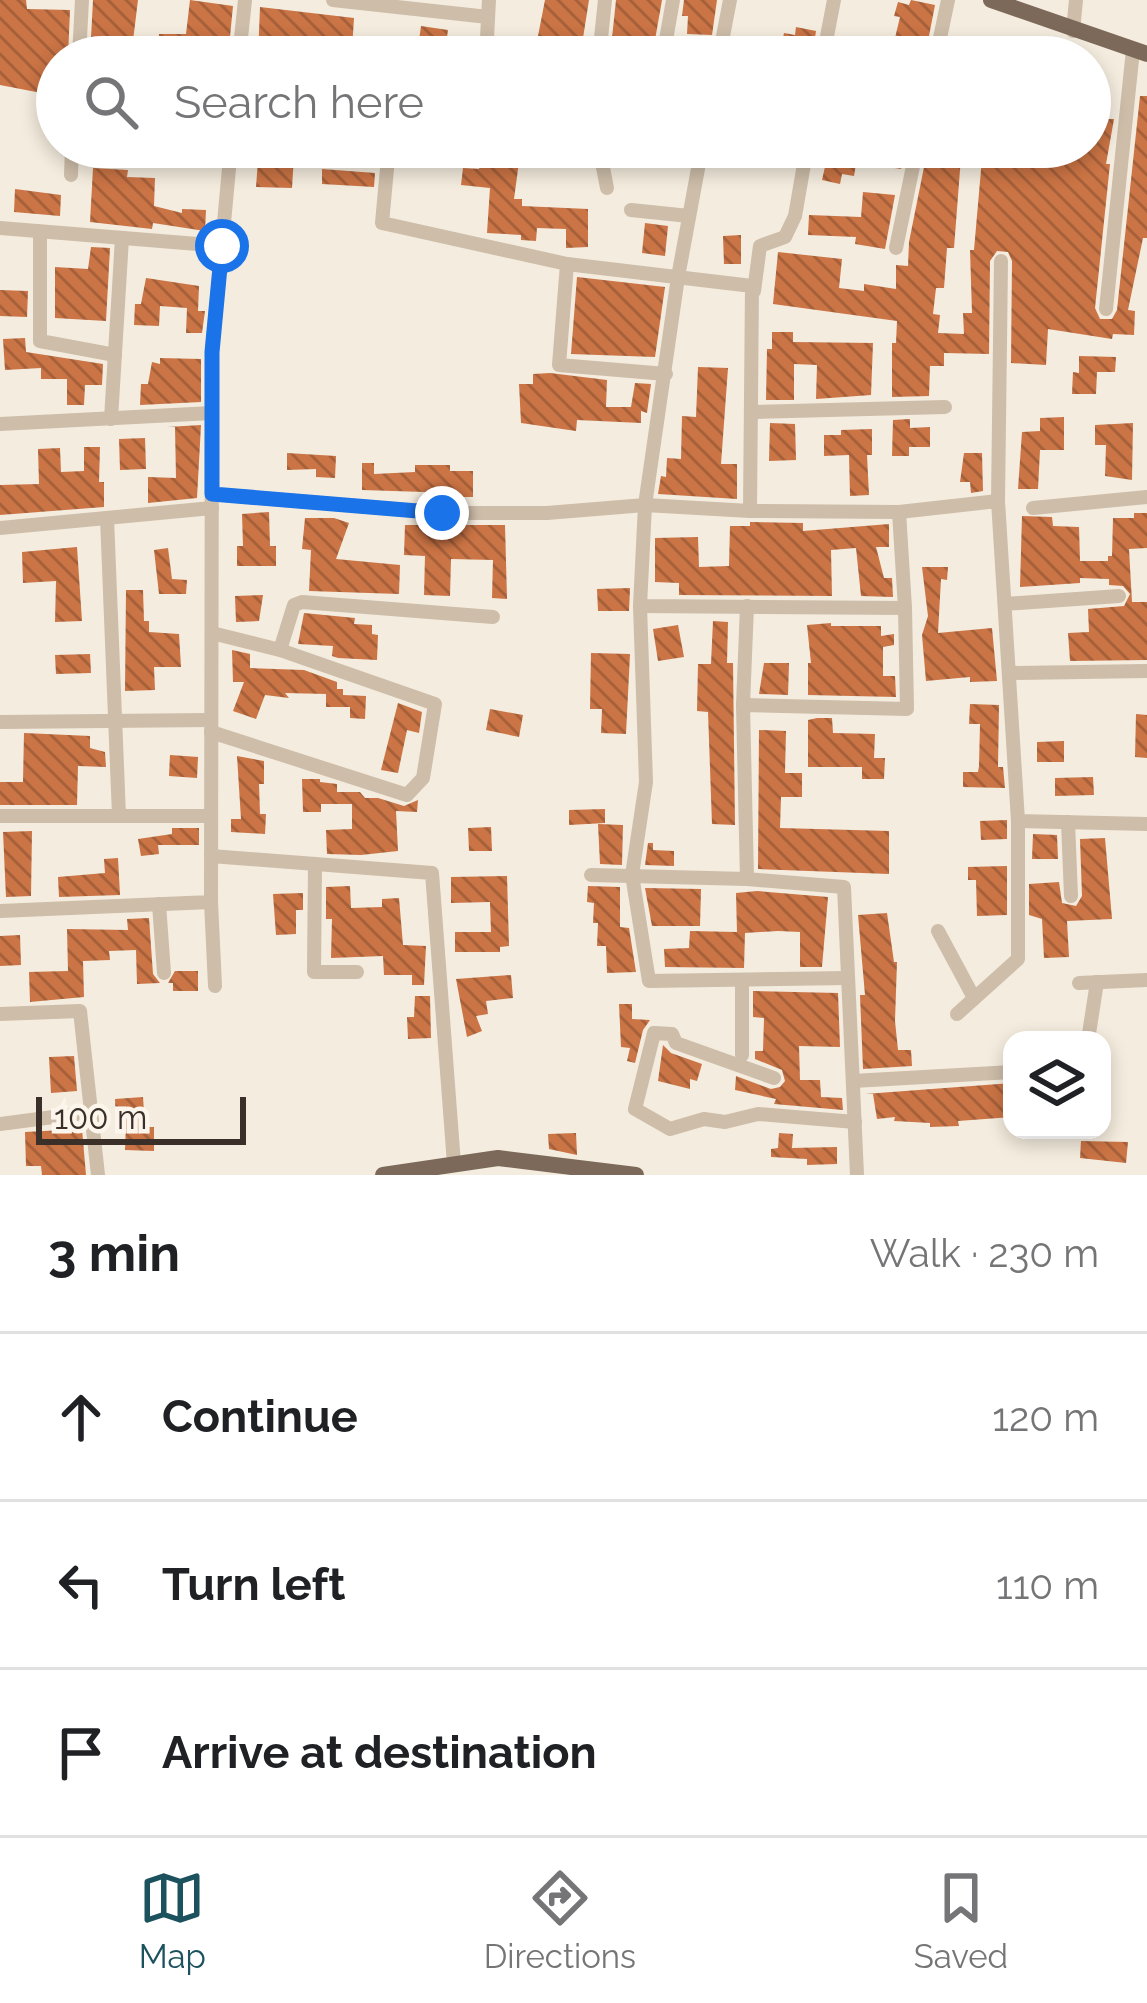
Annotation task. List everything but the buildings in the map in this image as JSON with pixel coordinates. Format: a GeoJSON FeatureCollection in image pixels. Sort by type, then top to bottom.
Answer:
{"type":"FeatureCollection","features":[{"type":"Feature","properties":{"kind":"main road"},"geometry":{"type":"LineString","coordinates":[[991,0],[1089,36]]}},
{"type":"Feature","properties":{"kind":"main road"},"geometry":{"type":"LineString","coordinates":[[1111,43],[1140,52]]}},
{"type":"Feature","properties":{"kind":"main road"},"geometry":{"type":"LineString","coordinates":[[383,1175],[454,1164],[636,1175]]}},
{"type":"Feature","properties":{"kind":"street"},"geometry":{"type":"LineString","coordinates":[[80,36],[82,0]]}},
{"type":"Feature","properties":{"kind":"street"},"geometry":{"type":"LineString","coordinates":[[241,36],[245,0]]}},
{"type":"Feature","properties":{"kind":"street"},"geometry":{"type":"LineString","coordinates":[[332,0],[488,17]]}},
{"type":"Feature","properties":{"kind":"street"},"geometry":{"type":"LineString","coordinates":[[487,36],[489,0]]}},
{"type":"Feature","properties":{"kind":"street"},"geometry":{"type":"LineString","coordinates":[[601,36],[604,0]]}},
{"type":"Feature","properties":{"kind":"street"},"geometry":{"type":"LineString","coordinates":[[667,36],[673,0]]}},
{"type":"Feature","properties":{"kind":"street"},"geometry":{"type":"LineString","coordinates":[[723,36],[730,0]]}},
{"type":"Feature","properties":{"kind":"street"},"geometry":{"type":"LineString","coordinates":[[828,36],[834,0]]}},
{"type":"Feature","properties":{"kind":"street"},"geometry":{"type":"LineString","coordinates":[[940,36],[948,0]]}},
{"type":"Feature","properties":{"kind":"street"},"geometry":{"type":"LineString","coordinates":[[1073,31],[1076,0]]}},
{"type":"Feature","properties":{"kind":"street"},"geometry":{"type":"LineString","coordinates":[[1106,309],[1140,52]]}},
{"type":"Feature","properties":{"kind":"street"},"geometry":{"type":"LineString","coordinates":[[70,175],[71,168]]}},
{"type":"Feature","properties":{"kind":"street"},"geometry":{"type":"LineString","coordinates":[[215,986],[211,902],[212,352],[229,168]]}},
{"type":"Feature","properties":{"kind":"street"},"geometry":{"type":"LineString","coordinates":[[387,168],[382,223],[567,265],[752,286],[754,292]]}},
{"type":"Feature","properties":{"kind":"street"},"geometry":{"type":"LineString","coordinates":[[603,168],[607,188]]}},
{"type":"Feature","properties":{"kind":"street"},"geometry":{"type":"LineString","coordinates":[[698,168],[645,506],[640,606],[646,782],[632,875],[649,981],[847,978]]}},
{"type":"Feature","properties":{"kind":"street"},"geometry":{"type":"LineString","coordinates":[[750,512],[754,292],[760,246],[785,237],[795,216],[803,168]]}},
{"type":"Feature","properties":{"kind":"street"},"geometry":{"type":"LineString","coordinates":[[896,248],[913,168]]}},
{"type":"Feature","properties":{"kind":"street"},"geometry":{"type":"LineString","coordinates":[[631,210],[689,217]]}},
{"type":"Feature","properties":{"kind":"street"},"geometry":{"type":"LineString","coordinates":[[0,228],[222,246]]}},
{"type":"Feature","properties":{"kind":"street"},"geometry":{"type":"LineString","coordinates":[[40,232],[40,341],[115,356]]}},
{"type":"Feature","properties":{"kind":"street"},"geometry":{"type":"LineString","coordinates":[[111,418],[122,238]]}},
{"type":"Feature","properties":{"kind":"street"},"geometry":{"type":"LineString","coordinates":[[957,1014],[1018,959],[1018,820],[998,501],[1001,261]]}},
{"type":"Feature","properties":{"kind":"street"},"geometry":{"type":"LineString","coordinates":[[567,265],[559,365],[666,374]]}},
{"type":"Feature","properties":{"kind":"street"},"geometry":{"type":"LineString","coordinates":[[753,412],[945,406]]}},
{"type":"Feature","properties":{"kind":"street"},"geometry":{"type":"LineString","coordinates":[[0,424],[212,413]]}},
{"type":"Feature","properties":{"kind":"street"},"geometry":{"type":"LineString","coordinates":[[1033,508],[1147,497]]}},
{"type":"Feature","properties":{"kind":"street"},"geometry":{"type":"LineString","coordinates":[[0,528],[212,501],[442,513],[548,513],[645,506],[899,512],[998,501]]}},
{"type":"Feature","properties":{"kind":"street"},"geometry":{"type":"LineString","coordinates":[[743,705],[907,710],[899,512]]}},
{"type":"Feature","properties":{"kind":"street"},"geometry":{"type":"LineString","coordinates":[[107,518],[119,816]]}},
{"type":"Feature","properties":{"kind":"street"},"geometry":{"type":"LineString","coordinates":[[1005,604],[1119,596]]}},
{"type":"Feature","properties":{"kind":"street"},"geometry":{"type":"LineString","coordinates":[[280,650],[294,605],[302,602],[493,617]]}},
{"type":"Feature","properties":{"kind":"street"},"geometry":{"type":"LineString","coordinates":[[640,606],[904,608]]}},
{"type":"Feature","properties":{"kind":"street"},"geometry":{"type":"LineString","coordinates":[[747,606],[743,705],[747,880]]}},
{"type":"Feature","properties":{"kind":"street"},"geometry":{"type":"LineString","coordinates":[[0,722],[211,726],[407,795],[423,778],[435,704],[280,650],[212,633]]}},
{"type":"Feature","properties":{"kind":"street"},"geometry":{"type":"LineString","coordinates":[[1009,673],[1147,671]]}},
{"type":"Feature","properties":{"kind":"street"},"geometry":{"type":"LineString","coordinates":[[0,816],[211,816]]}},
{"type":"Feature","properties":{"kind":"street"},"geometry":{"type":"LineString","coordinates":[[1018,820],[1147,824]]}},
{"type":"Feature","properties":{"kind":"street"},"geometry":{"type":"LineString","coordinates":[[1069,822],[1071,896]]}},
{"type":"Feature","properties":{"kind":"street"},"geometry":{"type":"LineString","coordinates":[[211,856],[432,873],[454,1164]]}},
{"type":"Feature","properties":{"kind":"street"},"geometry":{"type":"LineString","coordinates":[[315,864],[314,973],[357,972]]}},
{"type":"Feature","properties":{"kind":"street"},"geometry":{"type":"LineString","coordinates":[[591,875],[844,887],[857,1175]]}},
{"type":"Feature","properties":{"kind":"street"},"geometry":{"type":"LineString","coordinates":[[0,911],[211,902]]}},
{"type":"Feature","properties":{"kind":"street"},"geometry":{"type":"LineString","coordinates":[[159,904],[164,973]]}},
{"type":"Feature","properties":{"kind":"street"},"geometry":{"type":"LineString","coordinates":[[938,931],[974,998]]}},
{"type":"Feature","properties":{"kind":"street"},"geometry":{"type":"LineString","coordinates":[[742,980],[742,1055]]}},
{"type":"Feature","properties":{"kind":"street"},"geometry":{"type":"LineString","coordinates":[[1079,983],[1147,980]]}},
{"type":"Feature","properties":{"kind":"street"},"geometry":{"type":"LineString","coordinates":[[1089,1031],[1096,982]]}},
{"type":"Feature","properties":{"kind":"street"},"geometry":{"type":"LineString","coordinates":[[0,1014],[80,1011],[98,1175]]}},
{"type":"Feature","properties":{"kind":"street"},"geometry":{"type":"LineString","coordinates":[[774,1078],[676,1043],[671,1034],[654,1033],[635,1108],[670,1129],[704,1119],[725,1122],[758,1114],[855,1122]]}},
{"type":"Feature","properties":{"kind":"street"},"geometry":{"type":"LineString","coordinates":[[853,1081],[1003,1073]]}},
{"type":"Feature","properties":{"kind":"street"},"geometry":{"type":"LineString","coordinates":[[0,1124],[91,1112]]}},
{"type":"Feature","properties":{"kind":"route"},"geometry":{"type":"LineString","coordinates":[[222,246],[212,352],[212,494],[442,513]]}}]}
